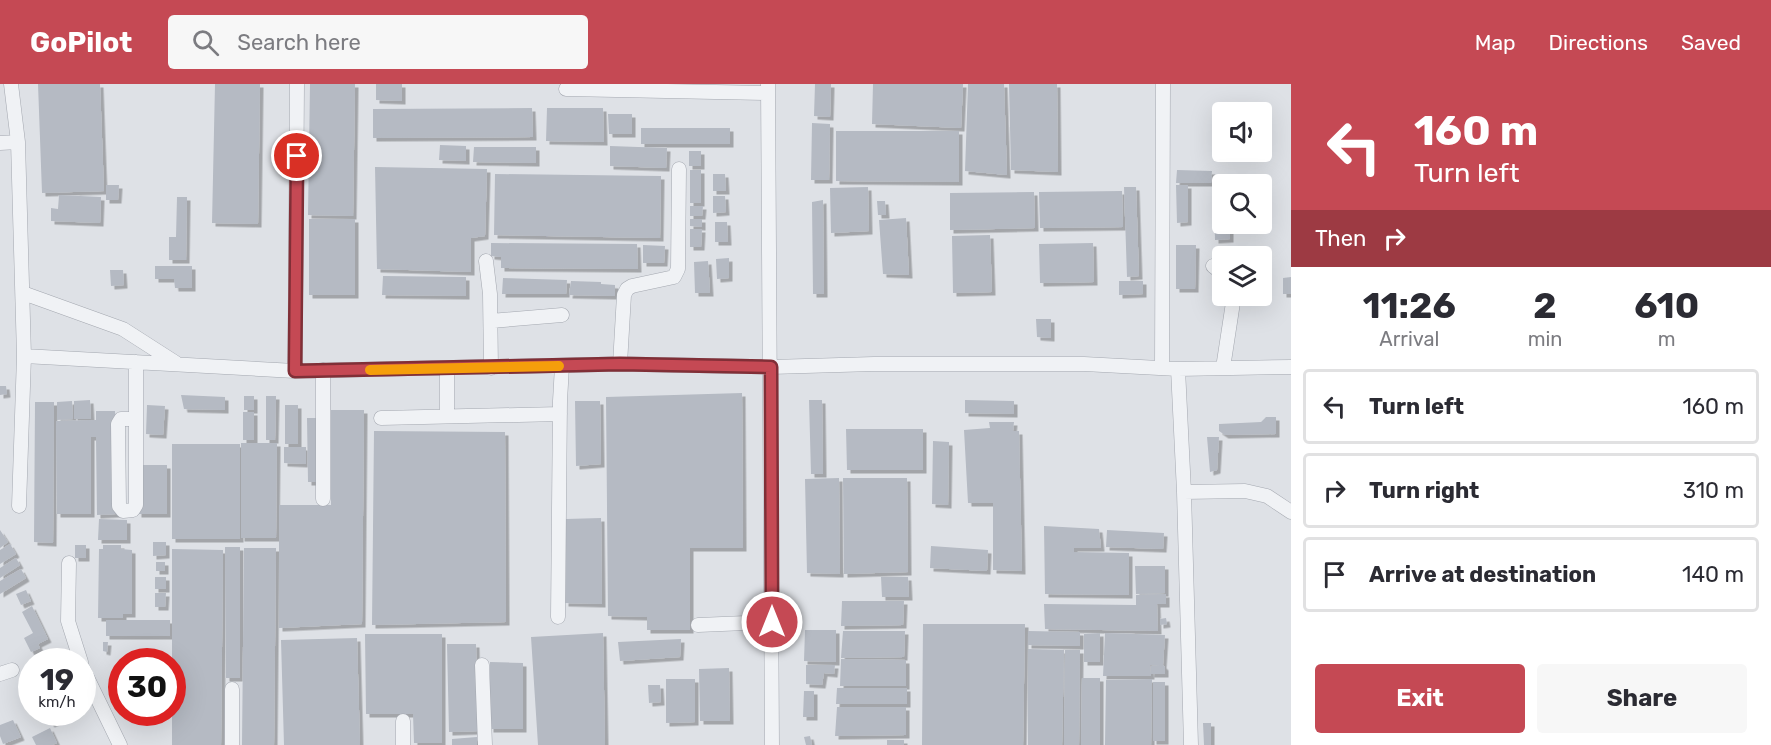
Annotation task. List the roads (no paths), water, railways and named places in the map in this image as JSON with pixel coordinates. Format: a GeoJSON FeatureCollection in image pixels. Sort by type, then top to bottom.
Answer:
{"type":"FeatureCollection","features":[{"type":"Feature","properties":{"kind":"street"},"geometry":{"type":"LineString","coordinates":[[12,84],[18,142],[23,293],[24,356],[20,506]]}},
{"type":"Feature","properties":{"kind":"street"},"geometry":{"type":"LineString","coordinates":[[295,371],[297,84]]}},
{"type":"Feature","properties":{"kind":"street"},"geometry":{"type":"LineString","coordinates":[[1162,368],[1163,84]]}},
{"type":"Feature","properties":{"kind":"street"},"geometry":{"type":"LineString","coordinates":[[566,89],[768,89],[772,745]]}},
{"type":"Feature","properties":{"kind":"street"},"geometry":{"type":"LineString","coordinates":[[0,143],[18,142]]}},
{"type":"Feature","properties":{"kind":"street"},"geometry":{"type":"LineString","coordinates":[[620,364],[624,295],[627,289],[674,277],[678,269],[679,169]]}},
{"type":"Feature","properties":{"kind":"street"},"geometry":{"type":"LineString","coordinates":[[486,261],[491,321],[491,368]]}},
{"type":"Feature","properties":{"kind":"street"},"geometry":{"type":"LineString","coordinates":[[23,293],[123,329],[177,365]]}},
{"type":"Feature","properties":{"kind":"street"},"geometry":{"type":"LineString","coordinates":[[1223,368],[1232,306]]}},
{"type":"Feature","properties":{"kind":"street"},"geometry":{"type":"LineString","coordinates":[[491,321],[562,315]]}},
{"type":"Feature","properties":{"kind":"street"},"geometry":{"type":"LineString","coordinates":[[24,356],[295,371],[620,364],[771,367],[874,364],[1084,364],[1178,369],[1291,367]]}},
{"type":"Feature","properties":{"kind":"street"},"geometry":{"type":"LineString","coordinates":[[135,419],[121,419],[118,424],[119,506],[123,511],[133,510],[136,505],[136,362]]}},
{"type":"Feature","properties":{"kind":"street"},"geometry":{"type":"LineString","coordinates":[[558,617],[562,366]]}},
{"type":"Feature","properties":{"kind":"street"},"geometry":{"type":"LineString","coordinates":[[447,368],[447,416]]}},
{"type":"Feature","properties":{"kind":"street"},"geometry":{"type":"LineString","coordinates":[[1178,369],[1191,745]]}},
{"type":"Feature","properties":{"kind":"street"},"geometry":{"type":"LineString","coordinates":[[323,370],[323,499]]}},
{"type":"Feature","properties":{"kind":"street"},"geometry":{"type":"LineString","coordinates":[[381,418],[560,414]]}},
{"type":"Feature","properties":{"kind":"street"},"geometry":{"type":"LineString","coordinates":[[1184,492],[1245,491],[1266,496],[1291,512]]}},
{"type":"Feature","properties":{"kind":"street"},"geometry":{"type":"LineString","coordinates":[[69,563],[68,621],[77,648]]}},
{"type":"Feature","properties":{"kind":"street"},"geometry":{"type":"LineString","coordinates":[[698,625],[772,622]]}},
{"type":"Feature","properties":{"kind":"street"},"geometry":{"type":"LineString","coordinates":[[482,665],[485,745]]}},
{"type":"Feature","properties":{"kind":"street"},"geometry":{"type":"LineString","coordinates":[[232,689],[232,745]]}},
{"type":"Feature","properties":{"kind":"street"},"geometry":{"type":"LineString","coordinates":[[96,696],[120,745]]}},
{"type":"Feature","properties":{"kind":"street"},"geometry":{"type":"LineString","coordinates":[[403,721],[403,745]]}}]}
